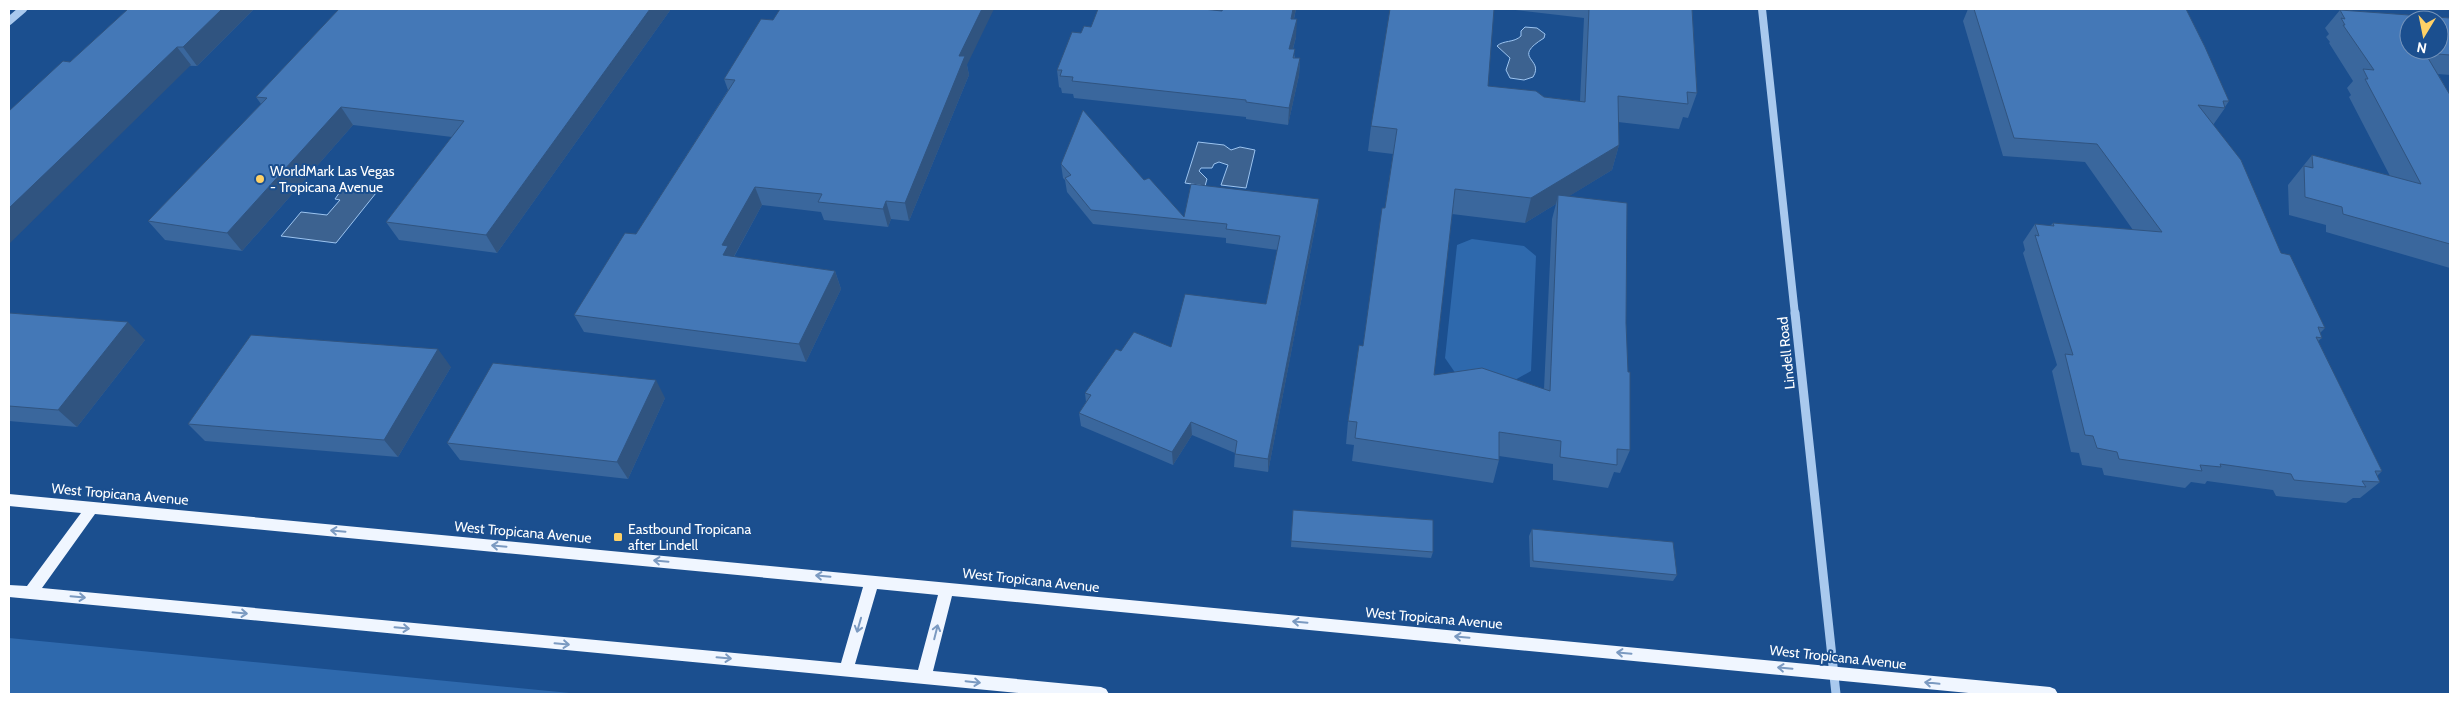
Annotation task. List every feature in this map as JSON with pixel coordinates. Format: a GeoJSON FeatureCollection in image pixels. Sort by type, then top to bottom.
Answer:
{"type":"FeatureCollection","features":[{"type":"Feature","properties":{"kind":"main road","name":"West Tropicana Avenue"},"geometry":{"type":"LineString","coordinates":[[9,500],[2050,694]]}},
{"type":"Feature","properties":{"kind":"main road"},"geometry":{"type":"LineString","coordinates":[[30,593],[92,508]]}},
{"type":"Feature","properties":{"kind":"main road"},"geometry":{"type":"LineString","coordinates":[[846,670],[872,581]]}},
{"type":"Feature","properties":{"kind":"main road"},"geometry":{"type":"LineString","coordinates":[[924,677],[947,588]]}},
{"type":"Feature","properties":{"kind":"main road"},"geometry":{"type":"LineString","coordinates":[[9,591],[1101,694]]}},
{"type":"Feature","properties":{"kind":"street"},"geometry":{"type":"LineString","coordinates":[[9,21],[24,9]]}},
{"type":"Feature","properties":{"kind":"street","name":"Lindell Road"},"geometry":{"type":"LineString","coordinates":[[1762,9],[1836,694]]}},
{"type":"Feature","properties":{"kind":"shaded area"},"geometry":{"type":"Polygon","coordinates":[[[1525,27],[1537,28],[1545,34],[1544,38],[1530,50],[1529,55],[1536,71],[1533,77],[1524,80],[1510,78],[1506,70],[1510,58],[1497,46],[1521,36],[1521,31],[1525,27]]]}},
{"type":"Feature","properties":{"kind":"shaded area"},"geometry":{"type":"Polygon","coordinates":[[[1198,142],[1224,145],[1231,150],[1240,147],[1255,150],[1246,188],[1221,185],[1228,165],[1219,162],[1214,164],[1212,168],[1201,168],[1199,171],[1207,179],[1205,186],[1185,183],[1198,142]]]}},
{"type":"Feature","properties":{"kind":"shaded area"},"geometry":{"type":"Polygon","coordinates":[[[342,189],[376,193],[336,243],[281,236],[301,212],[327,215],[340,200],[335,199],[342,189]]]}},
{"type":"Feature","properties":{"kind":"shaded area"},"geometry":{"type":"Polygon","coordinates":[[[1472,239],[1524,246],[1536,256],[1531,371],[1513,381],[1456,374],[1445,358],[1457,245],[1472,239]]]}},
{"type":"Feature","properties":{"kind":"shaded area"},"geometry":{"type":"Polygon","coordinates":[[[9,638],[580,694],[9,694],[9,638]]]}},
{"type":"Feature","properties":{"kind":"building"},"geometry":{"type":"Polygon","coordinates":[[[128,9],[222,9],[183,47],[177,47],[9,208],[9,111],[63,61],[70,62],[128,9]]]}},
{"type":"Feature","properties":{"kind":"building"},"geometry":{"type":"Polygon","coordinates":[[[339,9],[650,9],[486,235],[386,222],[464,121],[341,107],[227,233],[148,221],[267,98],[256,97],[339,9]]]}},
{"type":"Feature","properties":{"kind":"building"},"geometry":{"type":"Polygon","coordinates":[[[780,9],[982,9],[959,56],[965,56],[905,203],[886,201],[883,209],[818,202],[822,194],[755,187],[722,245],[728,246],[723,255],[835,271],[799,344],[574,315],[625,233],[636,234],[735,80],[724,79],[761,19],[773,20],[780,9]]]}},
{"type":"Feature","properties":{"kind":"building"},"geometry":{"type":"Polygon","coordinates":[[[1098,9],[1203,9],[1222,11],[1223,9],[1293,9],[1291,19],[1297,19],[1289,49],[1295,49],[1293,58],[1300,58],[1289,108],[1246,102],[1246,100],[1072,81],[1073,77],[1060,76],[1062,70],[1057,70],[1072,32],[1081,33],[1084,26],[1091,27],[1098,9]]]}},
{"type":"Feature","properties":{"kind":"building"},"geometry":{"type":"Polygon","coordinates":[[[1390,9],[1494,9],[1488,86],[1536,91],[1544,97],[1585,102],[1589,9],[1692,9],[1697,93],[1687,92],[1688,104],[1618,96],[1619,145],[1531,198],[1455,189],[1434,375],[1482,368],[1550,391],[1558,195],[1627,203],[1626,323],[1628,372],[1630,372],[1630,450],[1617,449],[1617,465],[1560,457],[1561,441],[1499,432],[1499,460],[1355,438],[1357,422],[1348,421],[1359,345],[1363,346],[1382,208],[1385,208],[1397,129],[1371,126],[1390,9]]]}},
{"type":"Feature","properties":{"kind":"building"},"geometry":{"type":"Polygon","coordinates":[[[1974,9],[2186,9],[2229,101],[2223,101],[2225,108],[2198,105],[2241,160],[2281,253],[2290,255],[2325,328],[2318,327],[2322,338],[2316,337],[2382,471],[2375,471],[2380,482],[2362,481],[2366,487],[2294,480],[2291,474],[2220,464],[2221,467],[2200,465],[2202,471],[2119,459],[2117,452],[2097,448],[2093,436],[2085,435],[2065,354],[2073,355],[2035,235],[2039,236],[2035,224],[2054,226],[2053,223],[2162,232],[2097,144],[2014,138],[1974,9]]]}},
{"type":"Feature","properties":{"kind":"building"},"geometry":{"type":"Polygon","coordinates":[[[2340,10],[2399,14],[2399,60],[2429,60],[2450,95],[2450,244],[2343,214],[2342,207],[2305,197],[2304,166],[2313,168],[2312,155],[2421,184],[2365,79],[2368,79],[2363,69],[2374,70],[2343,25],[2345,25],[2341,18],[2345,19],[2340,10]]]}},
{"type":"Feature","properties":{"kind":"building"},"geometry":{"type":"Polygon","coordinates":[[[2449,18],[2450,18],[2449,55],[2449,18]]]}},
{"type":"Feature","properties":{"kind":"building"},"geometry":{"type":"Polygon","coordinates":[[[1083,110],[1144,180],[1149,178],[1184,217],[1191,184],[1319,199],[1268,459],[1235,454],[1237,441],[1191,422],[1172,452],[1079,413],[1091,395],[1085,393],[1116,349],[1121,351],[1134,332],[1171,347],[1185,294],[1266,304],[1280,236],[1226,229],[1227,224],[1091,210],[1065,178],[1071,175],[1061,164],[1083,110]]]}},
{"type":"Feature","properties":{"kind":"building"},"geometry":{"type":"Polygon","coordinates":[[[9,313],[128,322],[58,410],[9,406],[9,313]]]}},
{"type":"Feature","properties":{"kind":"building"},"geometry":{"type":"Polygon","coordinates":[[[251,335],[438,349],[384,440],[188,424],[251,335]]]}},
{"type":"Feature","properties":{"kind":"building"},"geometry":{"type":"Polygon","coordinates":[[[493,363],[656,380],[617,462],[447,443],[493,363]]]}},
{"type":"Feature","properties":{"kind":"building"},"geometry":{"type":"Polygon","coordinates":[[[1293,510],[1433,520],[1433,552],[1291,541],[1293,510]]]}},
{"type":"Feature","properties":{"kind":"building"},"geometry":{"type":"Polygon","coordinates":[[[1532,529],[1673,542],[1677,575],[1533,561],[1532,529]]]}},
{"type":"Feature","properties":{"kind":"place","name":"WorldMark Las Vegas - Tropicana Avenue"},"geometry":{"type":"Point","coordinates":[260,179]}},
{"type":"Feature","properties":{"kind":"place","name":"Eastbound Tropicana after Lindell"},"geometry":{"type":"Point","coordinates":[618,537]}}]}
